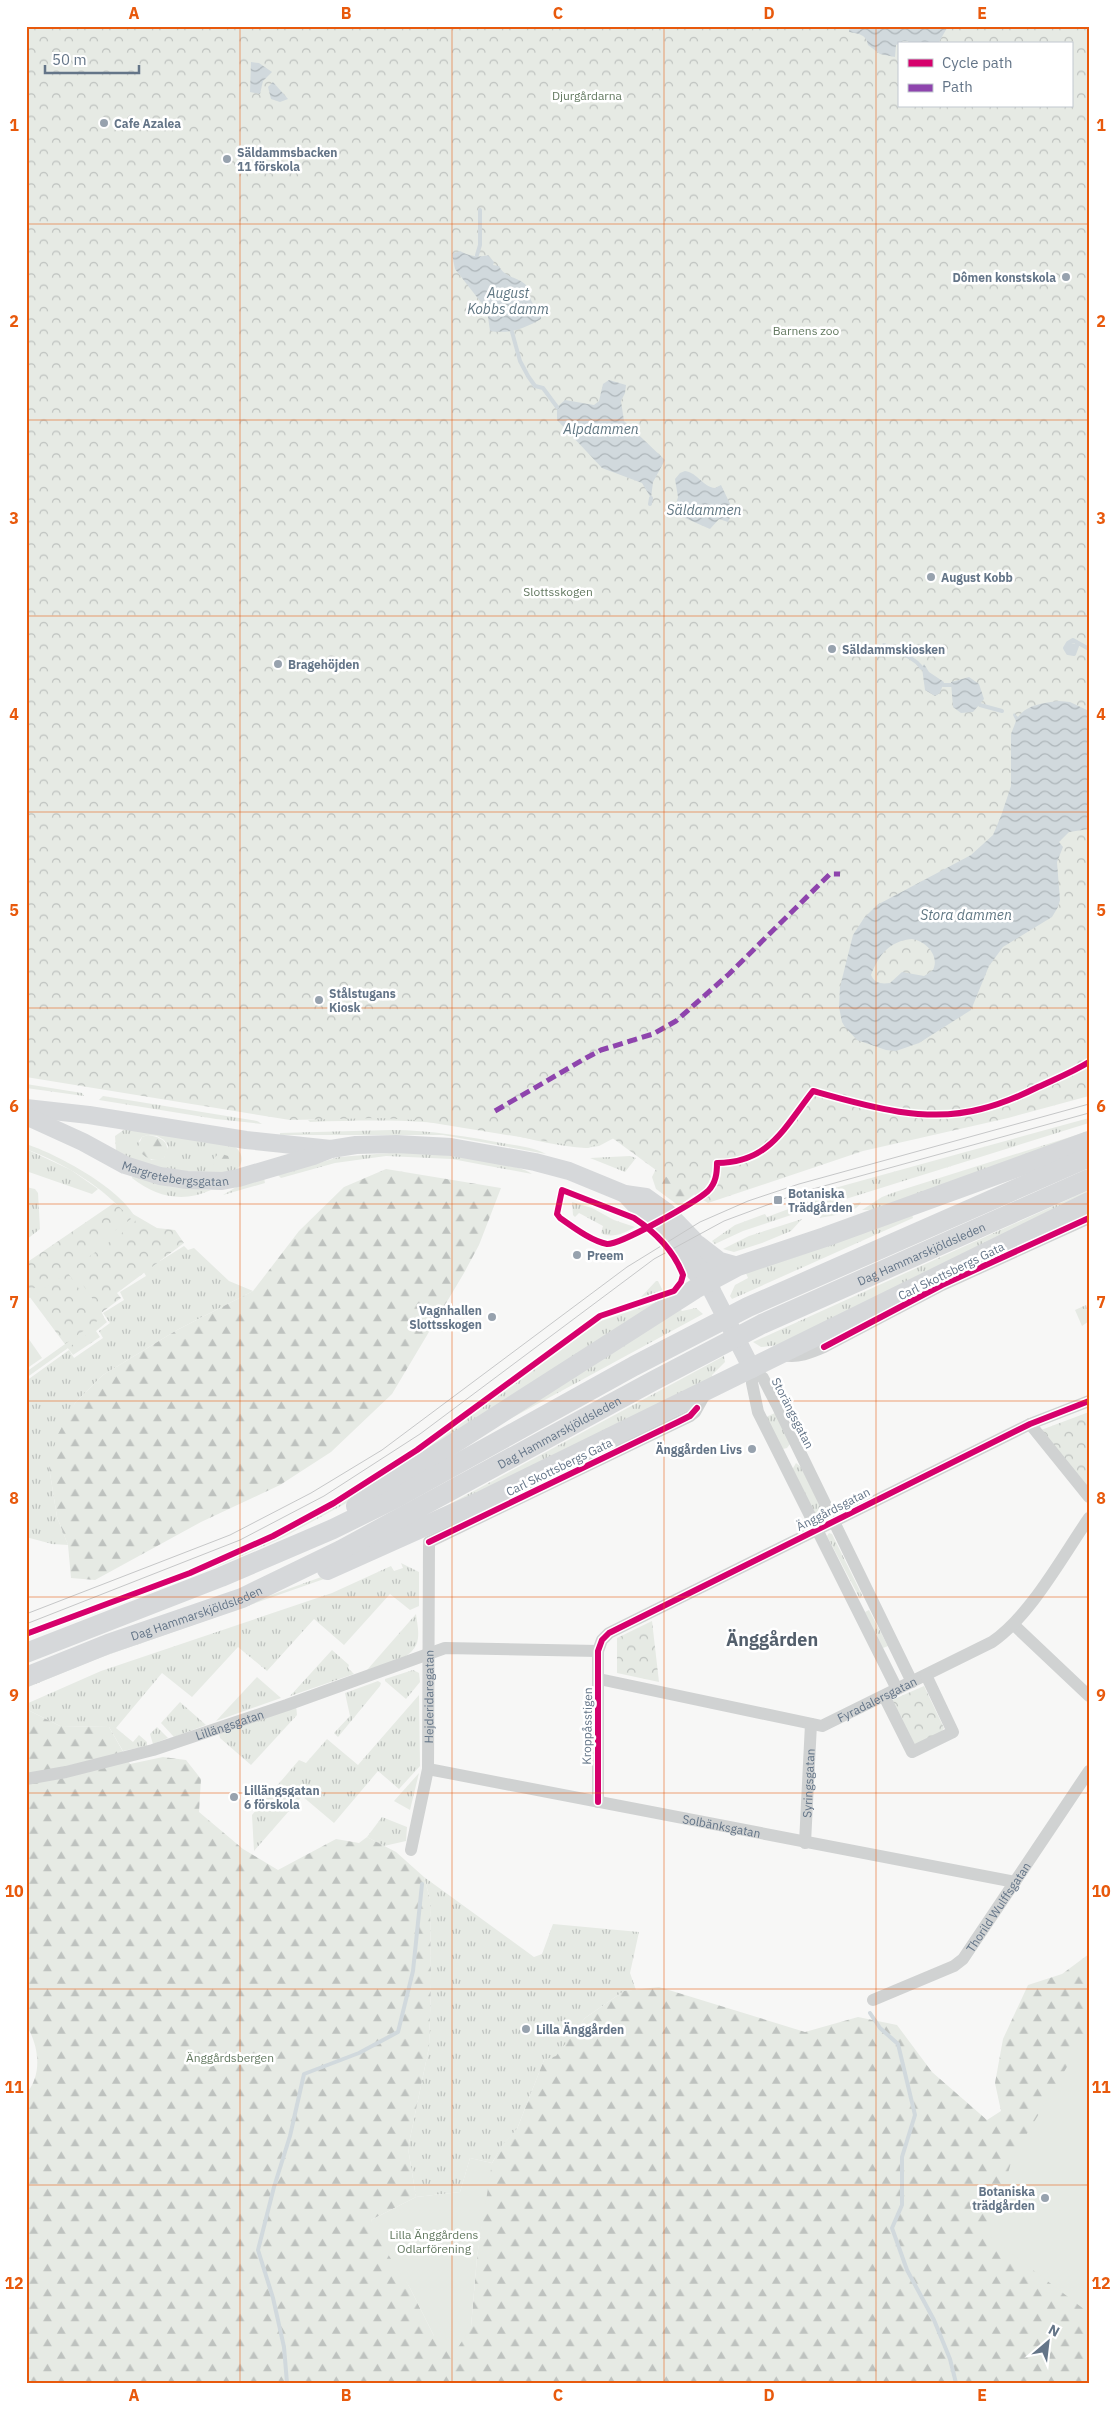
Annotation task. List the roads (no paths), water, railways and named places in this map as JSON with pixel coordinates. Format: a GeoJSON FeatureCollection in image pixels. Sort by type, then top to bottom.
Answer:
{"type":"FeatureCollection","features":[{"type":"Feature","properties":{"kind":"main road","name":"Margretebergsgatan"},"geometry":{"type":"LineString","coordinates":[[26,1108],[246,1140],[331,1149],[366,1145],[424,1144],[500,1154],[569,1171],[625,1194],[643,1204],[667,1212],[693,1239],[706,1272],[750,1365]]}},
{"type":"Feature","properties":{"kind":"main road","name":"Margretebergsgatan"},"geometry":{"type":"LineString","coordinates":[[26,1116],[83,1142],[125,1165],[176,1179],[222,1181],[238,1178],[331,1149]]}},
{"type":"Feature","properties":{"kind":"main road"},"geometry":{"type":"LineString","coordinates":[[284,1550],[706,1272],[738,1266],[825,1237],[1089,1141]]}},
{"type":"Feature","properties":{"kind":"main road","name":"Dag Hammarskjöldsleden"},"geometry":{"type":"LineString","coordinates":[[26,1653],[333,1529],[394,1499],[634,1366],[748,1307],[1089,1157]]}},
{"type":"Feature","properties":{"kind":"main road","name":"Dag Hammarskjöldsleden"},"geometry":{"type":"LineString","coordinates":[[26,1677],[108,1644],[242,1598],[341,1550],[762,1324],[1089,1179]]}},
{"type":"Feature","properties":{"kind":"main road"},"geometry":{"type":"LineString","coordinates":[[242,1598],[304,1579],[374,1550],[479,1502],[706,1392],[750,1365],[779,1354],[1089,1202]]}},
{"type":"Feature","properties":{"kind":"main road","name":"Margretebergsgatan"},"geometry":{"type":"LineString","coordinates":[[643,1204],[662,1229],[706,1272]]}},
{"type":"Feature","properties":{"kind":"street","name":"Carl Skottsbergs Gata"},"geometry":{"type":"LineString","coordinates":[[779,1354],[799,1356],[824,1347],[942,1285],[1089,1218]]}},
{"type":"Feature","properties":{"kind":"street","name":"Storängsgatan"},"geometry":{"type":"LineString","coordinates":[[750,1365],[763,1378],[912,1682]]}},
{"type":"Feature","properties":{"kind":"street","name":"Storängsgatan"},"geometry":{"type":"LineString","coordinates":[[750,1365],[758,1412],[897,1689]]}},
{"type":"Feature","properties":{"kind":"street","name":"Carl Skottsbergs Gata"},"geometry":{"type":"LineString","coordinates":[[428,1542],[690,1416],[695,1412],[706,1392]]}},
{"type":"Feature","properties":{"kind":"street","name":"Änggårdsgatan"},"geometry":{"type":"LineString","coordinates":[[598,1650],[602,1640],[609,1633],[1030,1424],[1089,1401]]}},
{"type":"Feature","properties":{"kind":"street"},"geometry":{"type":"LineString","coordinates":[[1030,1424],[1089,1497]]}},
{"type":"Feature","properties":{"kind":"street","name":"Storängsgatan"},"geometry":{"type":"LineString","coordinates":[[781,1461],[800,1452]]}},
{"type":"Feature","properties":{"kind":"street","name":"Fyradalersgatan"},"geometry":{"type":"LineString","coordinates":[[599,1679],[822,1726],[992,1642],[1014,1625],[1089,1518]]}},
{"type":"Feature","properties":{"kind":"street","name":"Hejderidaregatan"},"geometry":{"type":"LineString","coordinates":[[411,1850],[428,1769],[428,1542]]}},
{"type":"Feature","properties":{"kind":"street"},"geometry":{"type":"LineString","coordinates":[[858,1608],[871,1601]]}},
{"type":"Feature","properties":{"kind":"street"},"geometry":{"type":"LineString","coordinates":[[1014,1625],[1089,1696]]}},
{"type":"Feature","properties":{"kind":"street"},"geometry":{"type":"LineString","coordinates":[[428,1654],[445,1648],[598,1650]]}},
{"type":"Feature","properties":{"kind":"street","name":"Kroppåsstigen"},"geometry":{"type":"LineString","coordinates":[[598,1650],[598,1802]]}},
{"type":"Feature","properties":{"kind":"street","name":"Lillängsgatan"},"geometry":{"type":"LineString","coordinates":[[26,1779],[66,1772],[152,1750],[287,1705],[428,1654]]}},
{"type":"Feature","properties":{"kind":"street"},"geometry":{"type":"LineString","coordinates":[[884,1696],[912,1752],[953,1732],[926,1675]]}},
{"type":"Feature","properties":{"kind":"street","name":"Syringsgatan"},"geometry":{"type":"LineString","coordinates":[[805,1843],[811,1724]]}},
{"type":"Feature","properties":{"kind":"street","name":"Solbänksgatan"},"geometry":{"type":"LineString","coordinates":[[428,1769],[1015,1882]]}},
{"type":"Feature","properties":{"kind":"street","name":"Thorild Wulffsgatan"},"geometry":{"type":"LineString","coordinates":[[872,2000],[954,1966],[967,1953],[1089,1771]]}},
{"type":"Feature","properties":{"kind":"water"},"geometry":{"type":"Polygon","coordinates":[[[850,26],[948,26],[939,42],[898,42],[895,57],[880,54],[868,45],[864,37],[849,32],[850,26]]]}},
{"type":"Feature","properties":{"kind":"water"},"geometry":{"type":"Polygon","coordinates":[[[251,62],[259,63],[272,72],[263,81],[260,94],[250,92],[251,62]]]}},
{"type":"Feature","properties":{"kind":"water"},"geometry":{"type":"Polygon","coordinates":[[[273,82],[288,99],[280,102],[271,99],[268,87],[273,82]]]}},
{"type":"Feature","properties":{"kind":"water","name":"August Kobbs damm"},"geometry":{"type":"Polygon","coordinates":[[[460,251],[474,256],[488,255],[494,262],[493,265],[499,266],[507,275],[522,281],[528,288],[531,300],[541,319],[517,330],[504,332],[490,331],[487,310],[455,269],[452,254],[460,251]]]}},
{"type":"Feature","properties":{"kind":"water","name":"Alpdammen"},"geometry":{"type":"Polygon","coordinates":[[[609,380],[626,385],[621,401],[624,421],[665,460],[653,482],[651,498],[642,483],[602,468],[557,420],[557,407],[565,400],[594,405],[599,401],[603,384],[609,380]]]}},
{"type":"Feature","properties":{"kind":"water","name":"Säldammen"},"geometry":{"type":"Polygon","coordinates":[[[690,472],[711,487],[715,488],[721,485],[733,510],[728,522],[719,519],[710,529],[678,515],[675,508],[678,497],[675,479],[680,473],[690,472]]]}},
{"type":"Feature","properties":{"kind":"water"},"geometry":{"type":"Polygon","coordinates":[[[924,664],[929,672],[944,682],[940,693],[935,696],[925,690],[922,668],[924,664]]]}},
{"type":"Feature","properties":{"kind":"water"},"geometry":{"type":"Polygon","coordinates":[[[969,677],[979,684],[984,699],[973,712],[961,713],[953,707],[951,682],[969,677]]]}},
{"type":"Feature","properties":{"kind":"water","name":"Stora dammen"},"geometry":{"type":"Polygon","coordinates":[[[1059,701],[1070,702],[1089,711],[1089,829],[1069,832],[1059,842],[1063,847],[1057,862],[1060,900],[1058,907],[1052,917],[1003,947],[989,966],[971,1010],[919,1043],[896,1051],[886,1050],[857,1040],[842,1022],[839,1007],[840,987],[853,935],[864,918],[877,905],[971,855],[993,835],[1011,786],[1011,734],[1016,721],[1013,715],[1014,713],[1018,717],[1031,707],[1059,701]],[[904,940],[891,946],[881,955],[871,975],[877,982],[890,983],[902,972],[924,976],[933,970],[935,960],[933,955],[927,946],[917,940],[904,940]]]}},
{"type":"Feature","properties":{"kind":"waterway"},"geometry":{"type":"LineString","coordinates":[[477,255],[480,245],[480,210]]}},
{"type":"Feature","properties":{"kind":"waterway"},"geometry":{"type":"LineString","coordinates":[[512,332],[520,361],[528,376],[535,386],[543,388],[557,407]]}},
{"type":"Feature","properties":{"kind":"waterway"},"geometry":{"type":"LineString","coordinates":[[650,504],[651,498]]}},
{"type":"Feature","properties":{"kind":"waterway"},"geometry":{"type":"LineString","coordinates":[[1071,648],[1073,649],[1072,651],[1069,649],[1070,645],[1077,646],[1074,654],[1068,653],[1065,648],[1073,640],[1089,649]]}},
{"type":"Feature","properties":{"kind":"waterway"},"geometry":{"type":"LineString","coordinates":[[884,645],[909,657],[922,668]]}},
{"type":"Feature","properties":{"kind":"waterway"},"geometry":{"type":"LineString","coordinates":[[943,685],[951,685]]}},
{"type":"Feature","properties":{"kind":"waterway"},"geometry":{"type":"LineString","coordinates":[[980,705],[1002,711]]}},
{"type":"Feature","properties":{"kind":"waterway"},"geometry":{"type":"LineString","coordinates":[[287,2383],[284,2347],[273,2298],[258,2250],[274,2187],[290,2136],[304,2074],[359,2053],[398,2032],[413,1971],[422,1884]]}},
{"type":"Feature","properties":{"kind":"waterway"},"geometry":{"type":"LineString","coordinates":[[870,2013],[880,2028],[898,2044],[915,2115],[902,2157],[902,2205],[892,2228],[907,2270],[934,2320],[950,2359],[956,2383]]}},
{"type":"Feature","properties":{"kind":"tram line"},"geometry":{"type":"LineString","coordinates":[[26,1614],[230,1535],[311,1493],[382,1450],[627,1267],[700,1222],[748,1201],[799,1184],[1089,1104]]}},
{"type":"Feature","properties":{"kind":"tram line"},"geometry":{"type":"LineString","coordinates":[[26,1624],[240,1540],[324,1496],[420,1434],[654,1259],[724,1221],[802,1192],[1089,1113]]}},
{"type":"Feature","properties":{"kind":"place","name":"Cafe Azalea"},"geometry":{"type":"Point","coordinates":[104,123]}},
{"type":"Feature","properties":{"kind":"place","name":"Säldammsbacken 11 förskola"},"geometry":{"type":"Point","coordinates":[227,159]}},
{"type":"Feature","properties":{"kind":"place","name":"Dômen konstskola"},"geometry":{"type":"Point","coordinates":[1066,277]}},
{"type":"Feature","properties":{"kind":"place","name":"August Kobb"},"geometry":{"type":"Point","coordinates":[931,577]}},
{"type":"Feature","properties":{"kind":"place","name":"Säldammskiosken"},"geometry":{"type":"Point","coordinates":[832,649]}},
{"type":"Feature","properties":{"kind":"place","name":"Bragehöjden"},"geometry":{"type":"Point","coordinates":[278,664]}},
{"type":"Feature","properties":{"kind":"place","name":"Stålstugans Kiosk"},"geometry":{"type":"Point","coordinates":[319,1000]}},
{"type":"Feature","properties":{"kind":"place","name":"Botaniska Trädgården"},"geometry":{"type":"Point","coordinates":[778,1200]}},
{"type":"Feature","properties":{"kind":"place","name":"Preem"},"geometry":{"type":"Point","coordinates":[577,1255]}},
{"type":"Feature","properties":{"kind":"place","name":"Vagnhallen Slottsskogen"},"geometry":{"type":"Point","coordinates":[492,1317]}},
{"type":"Feature","properties":{"kind":"place","name":"Änggården Livs"},"geometry":{"type":"Point","coordinates":[752,1449]}},
{"type":"Feature","properties":{"kind":"place","name":"Lillängsgatan 6 förskola"},"geometry":{"type":"Point","coordinates":[234,1797]}},
{"type":"Feature","properties":{"kind":"place","name":"Lilla Änggården"},"geometry":{"type":"Point","coordinates":[526,2029]}},
{"type":"Feature","properties":{"kind":"place","name":"Botaniska trädgården"},"geometry":{"type":"Point","coordinates":[1045,2198]}},
{"type":"Feature","properties":{"kind":"district","name":"Änggården"},"geometry":{"type":"Point","coordinates":[772,1639]}},
{"type":"Feature","properties":{"kind":"park label","name":"Djurgårdarna"},"geometry":{"type":"Point","coordinates":[587,95]}},
{"type":"Feature","properties":{"kind":"park label","name":"Barnens zoo"},"geometry":{"type":"Point","coordinates":[806,330]}},
{"type":"Feature","properties":{"kind":"park label","name":"Slottsskogen"},"geometry":{"type":"Point","coordinates":[558,591]}},
{"type":"Feature","properties":{"kind":"park label","name":"Änggårdsbergen"},"geometry":{"type":"Point","coordinates":[230,2057]}},
{"type":"Feature","properties":{"kind":"park label","name":"Lilla Änggårdens Odlarförening"},"geometry":{"type":"Point","coordinates":[434,2241]}}]}
